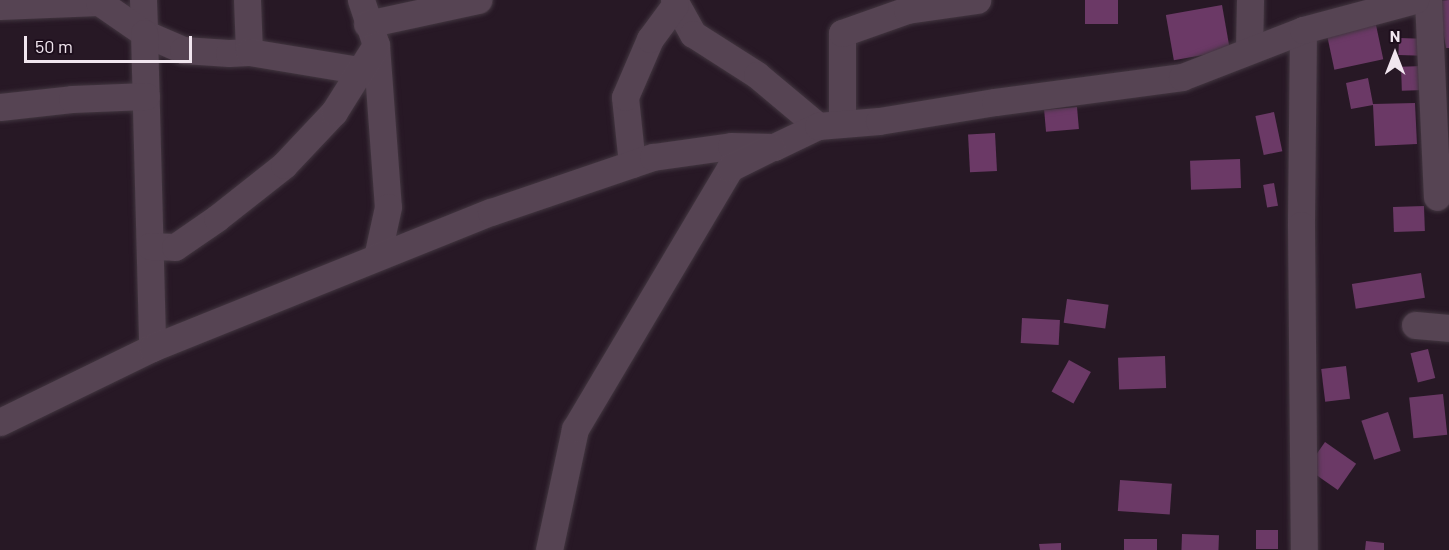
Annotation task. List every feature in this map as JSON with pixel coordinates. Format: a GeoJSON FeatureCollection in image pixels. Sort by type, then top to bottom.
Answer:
{"type":"FeatureCollection","features":[{"type":"Feature","properties":{"kind":"street"},"geometry":{"type":"LineString","coordinates":[[143,0],[152,348]]}},
{"type":"Feature","properties":{"kind":"street"},"geometry":{"type":"LineString","coordinates":[[247,0],[249,52]]}},
{"type":"Feature","properties":{"kind":"street"},"geometry":{"type":"LineString","coordinates":[[368,23],[478,0]]}},
{"type":"Feature","properties":{"kind":"street"},"geometry":{"type":"LineString","coordinates":[[830,125],[842,33],[907,5],[977,0]]}},
{"type":"Feature","properties":{"kind":"street"},"geometry":{"type":"LineString","coordinates":[[1428,0],[1437,197]]}},
{"type":"Feature","properties":{"kind":"street"},"geometry":{"type":"LineString","coordinates":[[549,550],[575,429],[730,168],[774,147],[830,125],[879,121],[995,102],[1182,77],[1249,49],[1303,30],[1405,1]]}},
{"type":"Feature","properties":{"kind":"street"},"geometry":{"type":"LineString","coordinates":[[0,6],[99,2],[144,33],[183,50],[249,52],[358,70]]}},
{"type":"Feature","properties":{"kind":"street"},"geometry":{"type":"LineString","coordinates":[[632,164],[625,97],[650,39],[674,2],[693,34],[830,125]]}},
{"type":"Feature","properties":{"kind":"street"},"geometry":{"type":"LineString","coordinates":[[1245,4],[1249,49]]}},
{"type":"Feature","properties":{"kind":"street"},"geometry":{"type":"LineString","coordinates":[[150,246],[175,247],[217,218],[284,165],[334,112],[358,70],[368,23]]}},
{"type":"Feature","properties":{"kind":"street"},"geometry":{"type":"LineString","coordinates":[[368,23],[388,207],[377,257]]}},
{"type":"Feature","properties":{"kind":"street"},"geometry":{"type":"LineString","coordinates":[[1303,30],[1301,225],[1304,550]]}},
{"type":"Feature","properties":{"kind":"street"},"geometry":{"type":"LineString","coordinates":[[0,107],[72,99],[146,96]]}},
{"type":"Feature","properties":{"kind":"street"},"geometry":{"type":"LineString","coordinates":[[0,422],[152,348],[491,212],[653,157],[731,146],[774,147]]}},
{"type":"Feature","properties":{"kind":"street"},"geometry":{"type":"LineString","coordinates":[[1415,325],[1449,328]]}},
{"type":"Feature","properties":{"kind":"building"},"geometry":{"type":"Polygon","coordinates":[[[1085,0],[1118,0],[1118,24],[1085,24],[1085,0]]]}},
{"type":"Feature","properties":{"kind":"building"},"geometry":{"type":"Polygon","coordinates":[[[1449,0],[1449,48],[1446,48],[1438,1],[1449,0]]]}},
{"type":"Feature","properties":{"kind":"building"},"geometry":{"type":"Polygon","coordinates":[[[1222,5],[1230,50],[1174,60],[1166,15],[1222,5]]]}},
{"type":"Feature","properties":{"kind":"building"},"geometry":{"type":"Polygon","coordinates":[[[1376,25],[1383,59],[1334,70],[1327,35],[1376,25]]]}},
{"type":"Feature","properties":{"kind":"building"},"geometry":{"type":"Polygon","coordinates":[[[1399,38],[1423,39],[1422,56],[1398,55],[1399,38]]]}},
{"type":"Feature","properties":{"kind":"building"},"geometry":{"type":"Polygon","coordinates":[[[1423,66],[1424,90],[1402,91],[1401,67],[1423,66]]]}},
{"type":"Feature","properties":{"kind":"building"},"geometry":{"type":"Polygon","coordinates":[[[1368,78],[1373,104],[1415,103],[1417,144],[1375,146],[1373,105],[1351,109],[1346,83],[1368,78]]]}},
{"type":"Feature","properties":{"kind":"building"},"geometry":{"type":"Polygon","coordinates":[[[1077,107],[1079,129],[1046,132],[1044,110],[1077,107]]]}},
{"type":"Feature","properties":{"kind":"building"},"geometry":{"type":"Polygon","coordinates":[[[1274,112],[1282,151],[1264,155],[1255,116],[1274,112]]]}},
{"type":"Feature","properties":{"kind":"building"},"geometry":{"type":"Polygon","coordinates":[[[995,133],[997,171],[970,172],[968,134],[995,133]]]}},
{"type":"Feature","properties":{"kind":"building"},"geometry":{"type":"Polygon","coordinates":[[[1240,159],[1241,188],[1191,190],[1190,161],[1240,159]]]}},
{"type":"Feature","properties":{"kind":"building"},"geometry":{"type":"Polygon","coordinates":[[[1274,183],[1278,206],[1267,208],[1263,185],[1274,183]]]}},
{"type":"Feature","properties":{"kind":"building"},"geometry":{"type":"Polygon","coordinates":[[[1424,206],[1425,231],[1394,232],[1393,207],[1424,206]]]}},
{"type":"Feature","properties":{"kind":"building"},"geometry":{"type":"Polygon","coordinates":[[[1421,273],[1425,298],[1356,309],[1352,284],[1421,273]]]}},
{"type":"Feature","properties":{"kind":"building"},"geometry":{"type":"Polygon","coordinates":[[[1067,299],[1109,305],[1105,329],[1064,323],[1067,299]]]}},
{"type":"Feature","properties":{"kind":"building"},"geometry":{"type":"Polygon","coordinates":[[[1022,318],[1060,320],[1059,345],[1021,343],[1022,318]]]}},
{"type":"Feature","properties":{"kind":"building"},"geometry":{"type":"Polygon","coordinates":[[[1428,349],[1435,378],[1418,382],[1411,353],[1428,349]]]}},
{"type":"Feature","properties":{"kind":"building"},"geometry":{"type":"Polygon","coordinates":[[[1165,356],[1166,388],[1119,390],[1118,358],[1165,356]]]}},
{"type":"Feature","properties":{"kind":"building"},"geometry":{"type":"Polygon","coordinates":[[[1069,360],[1091,372],[1073,404],[1052,391],[1069,360]]]}},
{"type":"Feature","properties":{"kind":"building"},"geometry":{"type":"Polygon","coordinates":[[[1346,366],[1350,399],[1325,402],[1321,369],[1346,366]]]}},
{"type":"Feature","properties":{"kind":"building"},"geometry":{"type":"Polygon","coordinates":[[[1443,394],[1447,435],[1413,438],[1409,398],[1443,394]]]}},
{"type":"Feature","properties":{"kind":"building"},"geometry":{"type":"Polygon","coordinates":[[[1388,412],[1401,451],[1374,460],[1361,421],[1388,412]]]}},
{"type":"Feature","properties":{"kind":"building"},"geometry":{"type":"Polygon","coordinates":[[[1325,442],[1356,464],[1338,490],[1307,468],[1325,442]]]}},
{"type":"Feature","properties":{"kind":"building"},"geometry":{"type":"Polygon","coordinates":[[[1120,480],[1172,484],[1170,515],[1118,511],[1120,480]]]}},
{"type":"Feature","properties":{"kind":"building"},"geometry":{"type":"Polygon","coordinates":[[[1256,530],[1278,530],[1278,549],[1256,549],[1256,530]]]}},
{"type":"Feature","properties":{"kind":"building"},"geometry":{"type":"Polygon","coordinates":[[[1182,534],[1219,535],[1218,550],[1181,550],[1182,534]]]}},
{"type":"Feature","properties":{"kind":"building"},"geometry":{"type":"Polygon","coordinates":[[[1124,539],[1157,539],[1157,550],[1124,550],[1124,539]]]}},
{"type":"Feature","properties":{"kind":"building"},"geometry":{"type":"Polygon","coordinates":[[[1366,541],[1384,543],[1384,550],[1365,550],[1366,541]]]}},
{"type":"Feature","properties":{"kind":"building"},"geometry":{"type":"Polygon","coordinates":[[[1061,543],[1061,550],[1040,550],[1039,544],[1061,543]]]}}]}
